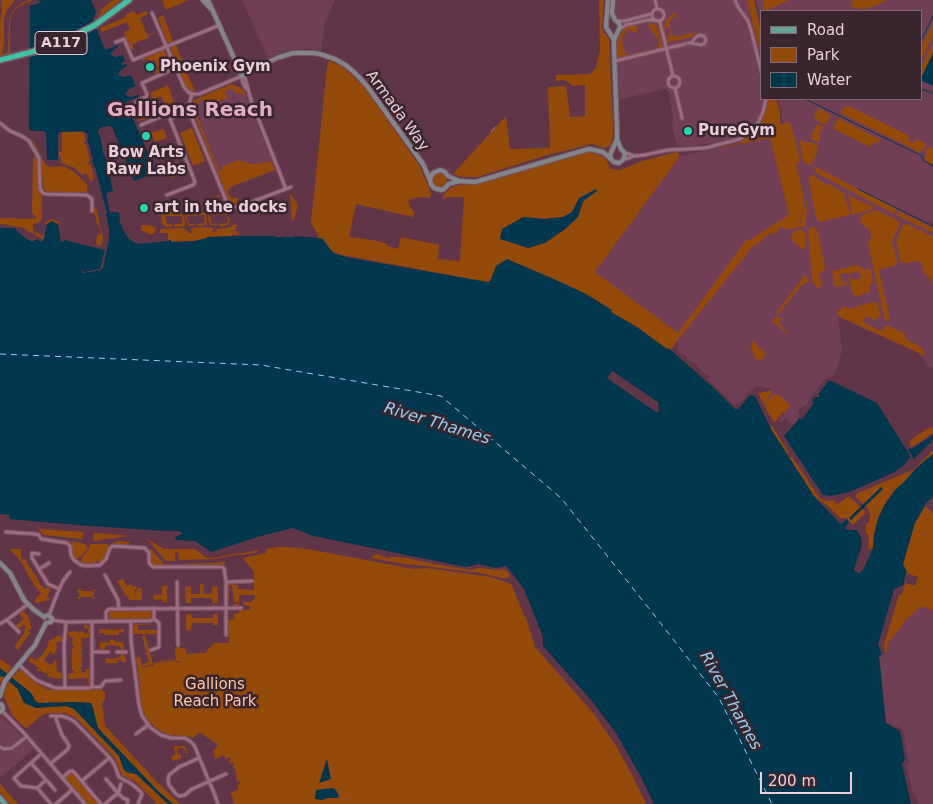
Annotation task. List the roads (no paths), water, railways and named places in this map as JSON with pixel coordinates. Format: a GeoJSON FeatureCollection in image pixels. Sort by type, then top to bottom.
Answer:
{"type":"FeatureCollection","features":[{"type":"Feature","properties":{"kind":"highway","name":"A117"},"geometry":{"type":"LineString","coordinates":[[0,60],[43,50],[62,42],[83,32],[126,2]]}},
{"type":"Feature","properties":{"kind":"street"},"geometry":{"type":"LineString","coordinates":[[202,0],[212,10]]}},
{"type":"Feature","properties":{"kind":"street"},"geometry":{"type":"LineString","coordinates":[[208,0],[242,76],[245,78],[248,86],[247,89],[286,189]]}},
{"type":"Feature","properties":{"kind":"street"},"geometry":{"type":"LineString","coordinates":[[608,0],[606,29],[614,40]]}},
{"type":"Feature","properties":{"kind":"street"},"geometry":{"type":"LineString","coordinates":[[613,0],[612,13],[620,25],[614,40],[617,139],[625,158],[624,160]]}},
{"type":"Feature","properties":{"kind":"street"},"geometry":{"type":"LineString","coordinates":[[655,0],[657,9]]}},
{"type":"Feature","properties":{"kind":"street"},"geometry":{"type":"LineString","coordinates":[[735,0],[748,21],[760,66]]}},
{"type":"Feature","properties":{"kind":"street"},"geometry":{"type":"LineString","coordinates":[[606,25],[610,20],[626,21],[652,14],[657,9]]}},
{"type":"Feature","properties":{"kind":"street"},"geometry":{"type":"LineString","coordinates":[[657,9],[661,9],[665,14],[660,22]]}},
{"type":"Feature","properties":{"kind":"street"},"geometry":{"type":"LineString","coordinates":[[152,13],[185,90],[192,94],[199,94],[242,76]]}},
{"type":"Feature","properties":{"kind":"street"},"geometry":{"type":"LineString","coordinates":[[652,14],[654,20]]}},
{"type":"Feature","properties":{"kind":"street"},"geometry":{"type":"LineString","coordinates":[[609,33],[612,34],[626,25],[646,20],[660,22]]}},
{"type":"Feature","properties":{"kind":"street"},"geometry":{"type":"LineString","coordinates":[[660,22],[673,76]]}},
{"type":"Feature","properties":{"kind":"street"},"geometry":{"type":"LineString","coordinates":[[116,42],[124,39],[133,60],[220,25]]}},
{"type":"Feature","properties":{"kind":"street"},"geometry":{"type":"LineString","coordinates":[[614,61],[688,43],[700,35],[704,36],[706,40],[702,45],[688,43]]}},
{"type":"Feature","properties":{"kind":"street","name":"Armada Way"},"geometry":{"type":"LineString","coordinates":[[242,76],[276,58],[292,54],[312,53],[335,59],[347,66],[367,86],[423,164],[430,180]]}},
{"type":"Feature","properties":{"kind":"street"},"geometry":{"type":"LineString","coordinates":[[136,102],[146,97],[142,82],[176,68]]}},
{"type":"Feature","properties":{"kind":"street"},"geometry":{"type":"LineString","coordinates":[[673,76],[669,78],[668,84],[675,87]]}},
{"type":"Feature","properties":{"kind":"street"},"geometry":{"type":"LineString","coordinates":[[673,76],[680,81],[678,86],[675,87]]}},
{"type":"Feature","properties":{"kind":"street"},"geometry":{"type":"LineString","coordinates":[[675,87],[682,118]]}},
{"type":"Feature","properties":{"kind":"street"},"geometry":{"type":"LineString","coordinates":[[192,94],[189,112],[228,205],[238,207],[291,187]]}},
{"type":"Feature","properties":{"kind":"street"},"geometry":{"type":"LineString","coordinates":[[459,181],[448,184],[444,189],[437,190],[432,186],[430,180],[433,173],[442,171],[459,181],[478,181],[586,149],[603,152],[617,163],[634,156],[672,149],[705,148],[740,139],[758,123],[766,100]]}},
{"type":"Feature","properties":{"kind":"street"},"geometry":{"type":"LineString","coordinates":[[141,125],[182,108]]}},
{"type":"Feature","properties":{"kind":"street"},"geometry":{"type":"LineString","coordinates":[[167,195],[193,185],[195,182],[170,119],[189,112]]}},
{"type":"Feature","properties":{"kind":"street"},"geometry":{"type":"LineString","coordinates":[[0,123],[10,131],[29,141],[39,158],[40,189],[42,193],[88,194],[92,199],[92,211]]}},
{"type":"Feature","properties":{"kind":"street"},"geometry":{"type":"LineString","coordinates":[[611,159],[610,155],[617,139]]}},
{"type":"Feature","properties":{"kind":"street"},"geometry":{"type":"LineString","coordinates":[[603,152],[612,151],[617,148],[634,156]]}},
{"type":"Feature","properties":{"kind":"street","name":"Armada Way"},"geometry":{"type":"LineString","coordinates":[[423,164],[433,173]]}},
{"type":"Feature","properties":{"kind":"street"},"geometry":{"type":"LineString","coordinates":[[448,176],[448,184]]}},
{"type":"Feature","properties":{"kind":"street"},"geometry":{"type":"LineString","coordinates":[[6,532],[35,534],[41,539],[67,543],[70,546],[71,555],[74,560],[81,565],[87,566],[100,565],[106,559],[112,546],[145,548],[149,553],[149,563],[153,567],[222,566],[225,570],[226,582],[226,635]]}},
{"type":"Feature","properties":{"kind":"street"},"geometry":{"type":"LineString","coordinates":[[39,554],[32,553],[32,558],[48,584],[59,589]]}},
{"type":"Feature","properties":{"kind":"street"},"geometry":{"type":"LineString","coordinates":[[0,563],[10,574],[19,592],[28,604],[44,617],[43,620],[46,623]]}},
{"type":"Feature","properties":{"kind":"street"},"geometry":{"type":"LineString","coordinates":[[39,569],[49,563]]}},
{"type":"Feature","properties":{"kind":"street"},"geometry":{"type":"LineString","coordinates":[[44,617],[49,615],[59,589],[70,572]]}},
{"type":"Feature","properties":{"kind":"street"},"geometry":{"type":"LineString","coordinates":[[105,575],[118,600],[119,609]]}},
{"type":"Feature","properties":{"kind":"street"},"geometry":{"type":"LineString","coordinates":[[226,582],[252,581]]}},
{"type":"Feature","properties":{"kind":"street"},"geometry":{"type":"LineString","coordinates":[[177,582],[178,645]]}},
{"type":"Feature","properties":{"kind":"street"},"geometry":{"type":"LineString","coordinates":[[0,624],[28,604]]}},
{"type":"Feature","properties":{"kind":"street"},"geometry":{"type":"LineString","coordinates":[[154,608],[154,619]]}},
{"type":"Feature","properties":{"kind":"street"},"geometry":{"type":"LineString","coordinates":[[106,622],[107,610],[240,608]]}},
{"type":"Feature","properties":{"kind":"street"},"geometry":{"type":"LineString","coordinates":[[49,615],[52,620]]}},
{"type":"Feature","properties":{"kind":"street"},"geometry":{"type":"LineString","coordinates":[[0,696],[4,684],[35,646],[46,623],[50,623],[52,620],[66,622],[131,622],[154,619]]}},
{"type":"Feature","properties":{"kind":"street"},"geometry":{"type":"LineString","coordinates":[[150,650],[159,647],[159,623],[154,619]]}},
{"type":"Feature","properties":{"kind":"street"},"geometry":{"type":"LineString","coordinates":[[7,620],[19,632]]}},
{"type":"Feature","properties":{"kind":"street"},"geometry":{"type":"LineString","coordinates":[[65,688],[64,645],[66,622]]}},
{"type":"Feature","properties":{"kind":"street"},"geometry":{"type":"LineString","coordinates":[[92,622],[92,686]]}},
{"type":"Feature","properties":{"kind":"street"},"geometry":{"type":"LineString","coordinates":[[131,622],[139,705],[142,716],[148,725],[161,735],[172,738],[185,738],[194,745],[218,804]]}},
{"type":"Feature","properties":{"kind":"street"},"geometry":{"type":"LineString","coordinates":[[117,652],[133,651]]}},
{"type":"Feature","properties":{"kind":"street"},"geometry":{"type":"LineString","coordinates":[[92,652],[108,652]]}},
{"type":"Feature","properties":{"kind":"street"},"geometry":{"type":"LineString","coordinates":[[19,665],[36,680],[55,688],[101,687],[107,680],[120,680]]}},
{"type":"Feature","properties":{"kind":"street"},"geometry":{"type":"LineString","coordinates":[[0,704],[3,707],[1,711],[26,736],[85,804]]}},
{"type":"Feature","properties":{"kind":"street"},"geometry":{"type":"LineString","coordinates":[[51,716],[68,718],[75,722],[110,758],[119,777],[132,784],[141,792],[138,804]]}},
{"type":"Feature","properties":{"kind":"street"},"geometry":{"type":"LineString","coordinates":[[50,764],[69,746],[62,735],[56,719],[57,716]]}},
{"type":"Feature","properties":{"kind":"street"},"geometry":{"type":"LineString","coordinates":[[136,734],[148,725]]}},
{"type":"Feature","properties":{"kind":"street"},"geometry":{"type":"LineString","coordinates":[[0,747],[4,749],[12,748],[26,736]]}},
{"type":"Feature","properties":{"kind":"street"},"geometry":{"type":"LineString","coordinates":[[41,754],[14,778],[21,786],[37,788],[49,803]]}},
{"type":"Feature","properties":{"kind":"street"},"geometry":{"type":"LineString","coordinates":[[82,781],[110,758]]}},
{"type":"Feature","properties":{"kind":"street"},"geometry":{"type":"LineString","coordinates":[[199,758],[179,767],[168,778],[176,794],[185,796],[192,789],[226,774]]}},
{"type":"Feature","properties":{"kind":"street"},"geometry":{"type":"LineString","coordinates":[[31,763],[55,790]]}},
{"type":"Feature","properties":{"kind":"street"},"geometry":{"type":"LineString","coordinates":[[62,778],[72,771],[101,804]]}},
{"type":"Feature","properties":{"kind":"street"},"geometry":{"type":"LineString","coordinates":[[106,779],[123,798],[128,800],[126,804]]}},
{"type":"Feature","properties":{"kind":"street"},"geometry":{"type":"LineString","coordinates":[[37,788],[46,780]]}},
{"type":"Feature","properties":{"kind":"street"},"geometry":{"type":"LineString","coordinates":[[105,804],[118,793],[121,784]]}},
{"type":"Feature","properties":{"kind":"street"},"geometry":{"type":"LineString","coordinates":[[56,804],[72,790]]}},
{"type":"Feature","properties":{"kind":"water","name":"River Thames"},"geometry":{"type":"Polygon","coordinates":[[[39,0],[91,0],[96,12],[93,20],[105,50],[119,45],[111,52],[111,55],[115,57],[123,55],[125,61],[121,63],[127,66],[118,75],[124,77],[131,75],[136,86],[129,89],[126,95],[132,97],[140,96],[126,102],[156,172],[134,181],[112,127],[102,127],[98,132],[113,191],[106,193],[110,213],[119,212],[119,220],[125,233],[129,239],[137,244],[169,240],[171,242],[194,241],[207,237],[232,236],[320,238],[323,239],[333,253],[346,257],[488,282],[496,266],[507,259],[556,280],[586,294],[668,348],[735,409],[738,409],[750,395],[755,396],[771,429],[814,496],[841,524],[847,519],[849,522],[845,528],[857,530],[861,537],[862,545],[854,570],[859,573],[863,570],[873,548],[878,518],[885,504],[895,490],[916,468],[933,454],[933,496],[924,505],[915,523],[903,564],[907,572],[903,585],[894,589],[878,645],[882,655],[879,656],[886,723],[891,724],[891,726],[900,731],[905,759],[902,764],[911,804],[654,804],[616,733],[591,700],[543,646],[543,637],[524,589],[506,566],[495,568],[478,564],[466,567],[313,536],[293,528],[211,552],[195,541],[176,540],[175,537],[182,534],[180,531],[9,519],[10,515],[0,514],[0,228],[15,228],[27,239],[32,241],[37,239],[42,242],[47,224],[52,221],[58,224],[61,242],[64,241],[63,239],[105,250],[100,269],[84,272],[80,268],[83,273],[101,270],[103,268],[109,240],[107,213],[92,160],[87,133],[82,131],[60,132],[58,135],[58,160],[47,160],[46,133],[29,130],[30,6],[40,3],[39,0]]]}},
{"type":"Feature","properties":{"kind":"water"},"geometry":{"type":"Polygon","coordinates":[[[933,53],[933,86],[923,81],[923,74],[933,53]]]}},
{"type":"Feature","properties":{"kind":"water"},"geometry":{"type":"Polygon","coordinates":[[[596,189],[597,191],[583,201],[578,217],[564,230],[545,243],[528,248],[500,239],[502,229],[523,217],[545,219],[563,217],[572,212],[579,198],[596,189]]]}},
{"type":"Feature","properties":{"kind":"water"},"geometry":{"type":"Polygon","coordinates":[[[829,380],[877,403],[911,457],[893,473],[849,492],[831,496],[823,495],[784,436],[800,418],[802,419],[814,403],[812,400],[815,397],[819,397],[819,393],[829,380]]]}},
{"type":"Feature","properties":{"kind":"water"},"geometry":{"type":"Polygon","coordinates":[[[933,435],[933,440],[914,459],[908,450],[933,435]]]}},
{"type":"Feature","properties":{"kind":"water"},"geometry":{"type":"Polygon","coordinates":[[[881,487],[883,489],[851,520],[849,518],[881,487]]]}},
{"type":"Feature","properties":{"kind":"water"},"geometry":{"type":"Polygon","coordinates":[[[0,668],[30,692],[38,703],[91,703],[98,728],[159,792],[173,804],[168,804],[136,774],[126,772],[119,756],[74,709],[67,706],[36,708],[24,703],[17,688],[2,676],[0,677],[0,668]]]}},
{"type":"Feature","properties":{"kind":"water"},"geometry":{"type":"Polygon","coordinates":[[[327,759],[331,779],[319,783],[327,759]]]}},
{"type":"Feature","properties":{"kind":"water"},"geometry":{"type":"Polygon","coordinates":[[[333,788],[339,796],[338,798],[315,799],[316,790],[333,788]]]}},
{"type":"Feature","properties":{"kind":"waterway"},"geometry":{"type":"LineString","coordinates":[[923,37],[933,16]]}},
{"type":"Feature","properties":{"kind":"waterway"},"geometry":{"type":"LineString","coordinates":[[923,89],[933,94]]}},
{"type":"Feature","properties":{"kind":"waterway"},"geometry":{"type":"LineString","coordinates":[[807,100],[922,156],[924,161],[933,166]]}},
{"type":"Feature","properties":{"kind":"waterway"},"geometry":{"type":"LineString","coordinates":[[858,189],[933,226]]}},
{"type":"Feature","properties":{"kind":"tram line"},"geometry":{"type":"LineString","coordinates":[[491,132],[495,127]]}},
{"type":"Feature","properties":{"kind":"place","name":"Phoenix Gym"},"geometry":{"type":"Point","coordinates":[150,67]}},
{"type":"Feature","properties":{"kind":"place","name":"PureGym"},"geometry":{"type":"Point","coordinates":[688,131]}},
{"type":"Feature","properties":{"kind":"place","name":"Bow Arts Raw Labs"},"geometry":{"type":"Point","coordinates":[146,136]}},
{"type":"Feature","properties":{"kind":"place","name":"art in the docks"},"geometry":{"type":"Point","coordinates":[144,208]}},
{"type":"Feature","properties":{"kind":"district","name":"Gallions Reach"},"geometry":{"type":"Point","coordinates":[190,111]}},
{"type":"Feature","properties":{"kind":"park label","name":"Gallions Reach Park"},"geometry":{"type":"Point","coordinates":[215,694]}}]}
